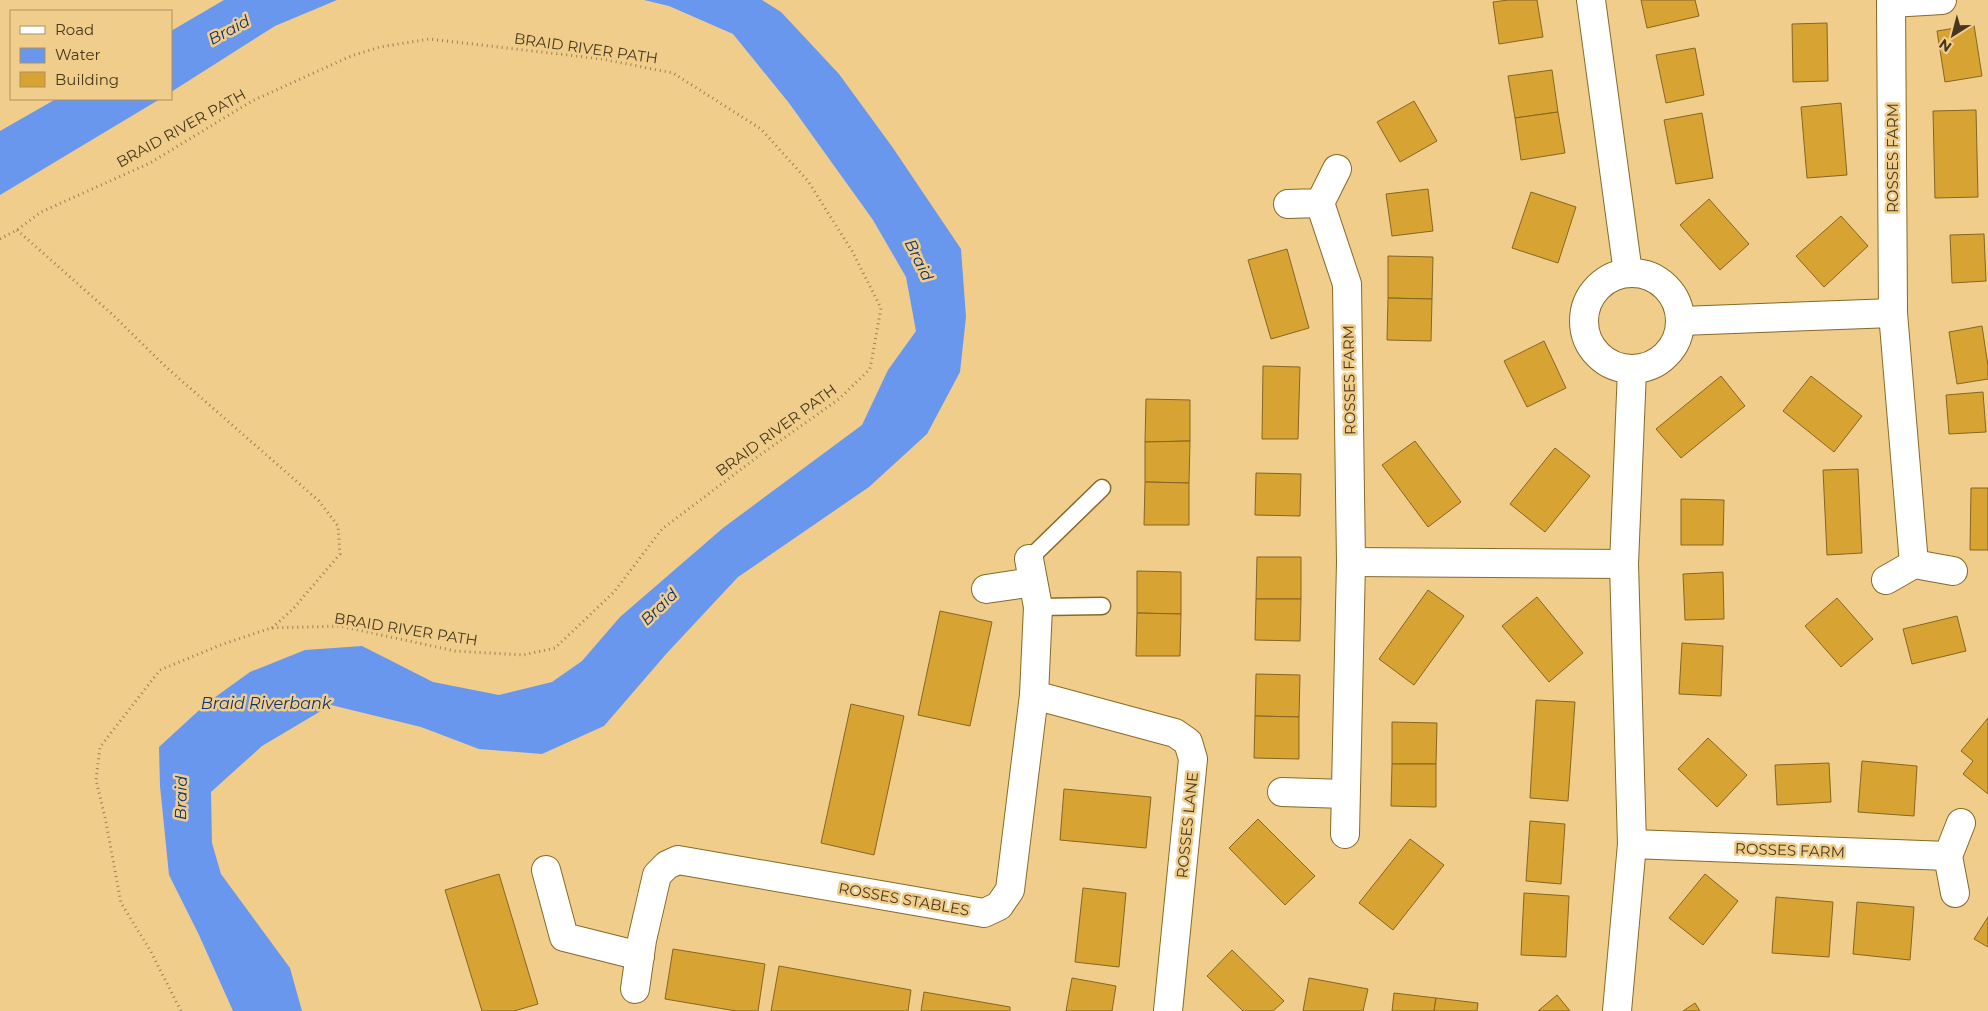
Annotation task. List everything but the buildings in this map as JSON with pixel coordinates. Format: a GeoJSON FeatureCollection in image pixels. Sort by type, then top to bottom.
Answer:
{"type":"FeatureCollection","features":[{"type":"Feature","properties":{"kind":"street"},"geometry":{"type":"LineString","coordinates":[[1591,0],[1628,273]]}},
{"type":"Feature","properties":{"kind":"street","name":"ROSSES FARM"},"geometry":{"type":"LineString","coordinates":[[1914,564],[1893,313],[1891,2],[1942,0]]}},
{"type":"Feature","properties":{"kind":"street"},"geometry":{"type":"LineString","coordinates":[[1288,204],[1320,203],[1337,169]]}},
{"type":"Feature","properties":{"kind":"street","name":"ROSSES FARM"},"geometry":{"type":"LineString","coordinates":[[1320,203],[1348,284],[1351,562],[1345,834]]}},
{"type":"Feature","properties":{"kind":"street"},"geometry":{"type":"LineString","coordinates":[[1628,273],[1654,278],[1664,286],[1676,302],[1681,321],[1679,336],[1671,350],[1660,361],[1647,368],[1632,370],[1616,367],[1602,359],[1591,347],[1585,331],[1584,315],[1589,300],[1599,287],[1612,278],[1628,273]]}},
{"type":"Feature","properties":{"kind":"street"},"geometry":{"type":"LineString","coordinates":[[1681,321],[1893,313]]}},
{"type":"Feature","properties":{"kind":"street"},"geometry":{"type":"LineString","coordinates":[[1617,1011],[1632,844],[1624,564],[1632,370]]}},
{"type":"Feature","properties":{"kind":"street"},"geometry":{"type":"LineString","coordinates":[[1351,562],[1624,564]]}},
{"type":"Feature","properties":{"kind":"street"},"geometry":{"type":"LineString","coordinates":[[1886,580],[1914,564],[1953,571]]}},
{"type":"Feature","properties":{"kind":"street"},"geometry":{"type":"LineString","coordinates":[[986,589],[1033,583]]}},
{"type":"Feature","properties":{"kind":"street","name":"ROSSES STABLES"},"geometry":{"type":"LineString","coordinates":[[635,989],[657,875],[667,865],[678,860],[984,913],[999,906],[1010,890],[1034,695],[1033,583]]}},
{"type":"Feature","properties":{"kind":"street","name":"ROSSES LANE"},"geometry":{"type":"LineString","coordinates":[[1034,695],[1176,733],[1188,742],[1193,759],[1168,1011]]}},
{"type":"Feature","properties":{"kind":"street"},"geometry":{"type":"LineString","coordinates":[[1282,792],[1345,794]]}},
{"type":"Feature","properties":{"kind":"street"},"geometry":{"type":"LineString","coordinates":[[1955,893],[1948,856],[1961,823]]}},
{"type":"Feature","properties":{"kind":"street","name":"ROSSES FARM"},"geometry":{"type":"LineString","coordinates":[[1632,844],[1948,856]]}},
{"type":"Feature","properties":{"kind":"street"},"geometry":{"type":"LineString","coordinates":[[546,870],[564,937],[640,956]]}},
{"type":"Feature","properties":{"kind":"lane"},"geometry":{"type":"LineString","coordinates":[[1102,488],[1033,583],[1102,606]]}},
{"type":"Feature","properties":{"kind":"path","name":"BRAID RIVER PATH"},"geometry":{"type":"LineString","coordinates":[[0,239],[17,230],[40,212],[150,163],[252,101],[351,56],[380,47],[429,38],[602,59],[672,73],[761,129],[808,181],[852,251],[881,308],[870,369],[839,399],[760,455],[662,529],[614,592],[555,648],[522,655],[454,651],[340,626],[271,628],[223,644],[160,670],[100,746],[96,780],[106,822],[120,903],[150,950],[181,1011]]}},
{"type":"Feature","properties":{"kind":"path","name":"BRAID RIVER PATH"},"geometry":{"type":"LineString","coordinates":[[17,230],[113,315],[166,367],[319,502],[338,526],[340,554],[293,609],[271,628]]}},
{"type":"Feature","properties":{"kind":"water","name":"Braid"},"geometry":{"type":"Polygon","coordinates":[[[224,0],[337,0],[275,26],[172,91],[172,30],[224,0]]]}},
{"type":"Feature","properties":{"kind":"water","name":"Braid Riverbank"},"geometry":{"type":"Polygon","coordinates":[[[644,0],[762,0],[781,12],[839,74],[893,148],[961,249],[966,317],[960,372],[927,434],[869,487],[738,577],[667,653],[604,726],[542,754],[479,749],[421,727],[331,705],[262,746],[211,792],[212,843],[221,874],[290,968],[302,1011],[233,1011],[199,935],[169,875],[160,786],[159,747],[207,703],[250,672],[305,650],[362,646],[433,682],[499,695],[552,682],[582,661],[620,617],[723,528],[862,425],[888,370],[916,331],[906,277],[873,220],[789,103],[733,34],[669,6],[644,0]]]}},
{"type":"Feature","properties":{"kind":"water"},"geometry":{"type":"Polygon","coordinates":[[[54,100],[158,100],[0,195],[0,131],[54,100]]]}}]}
